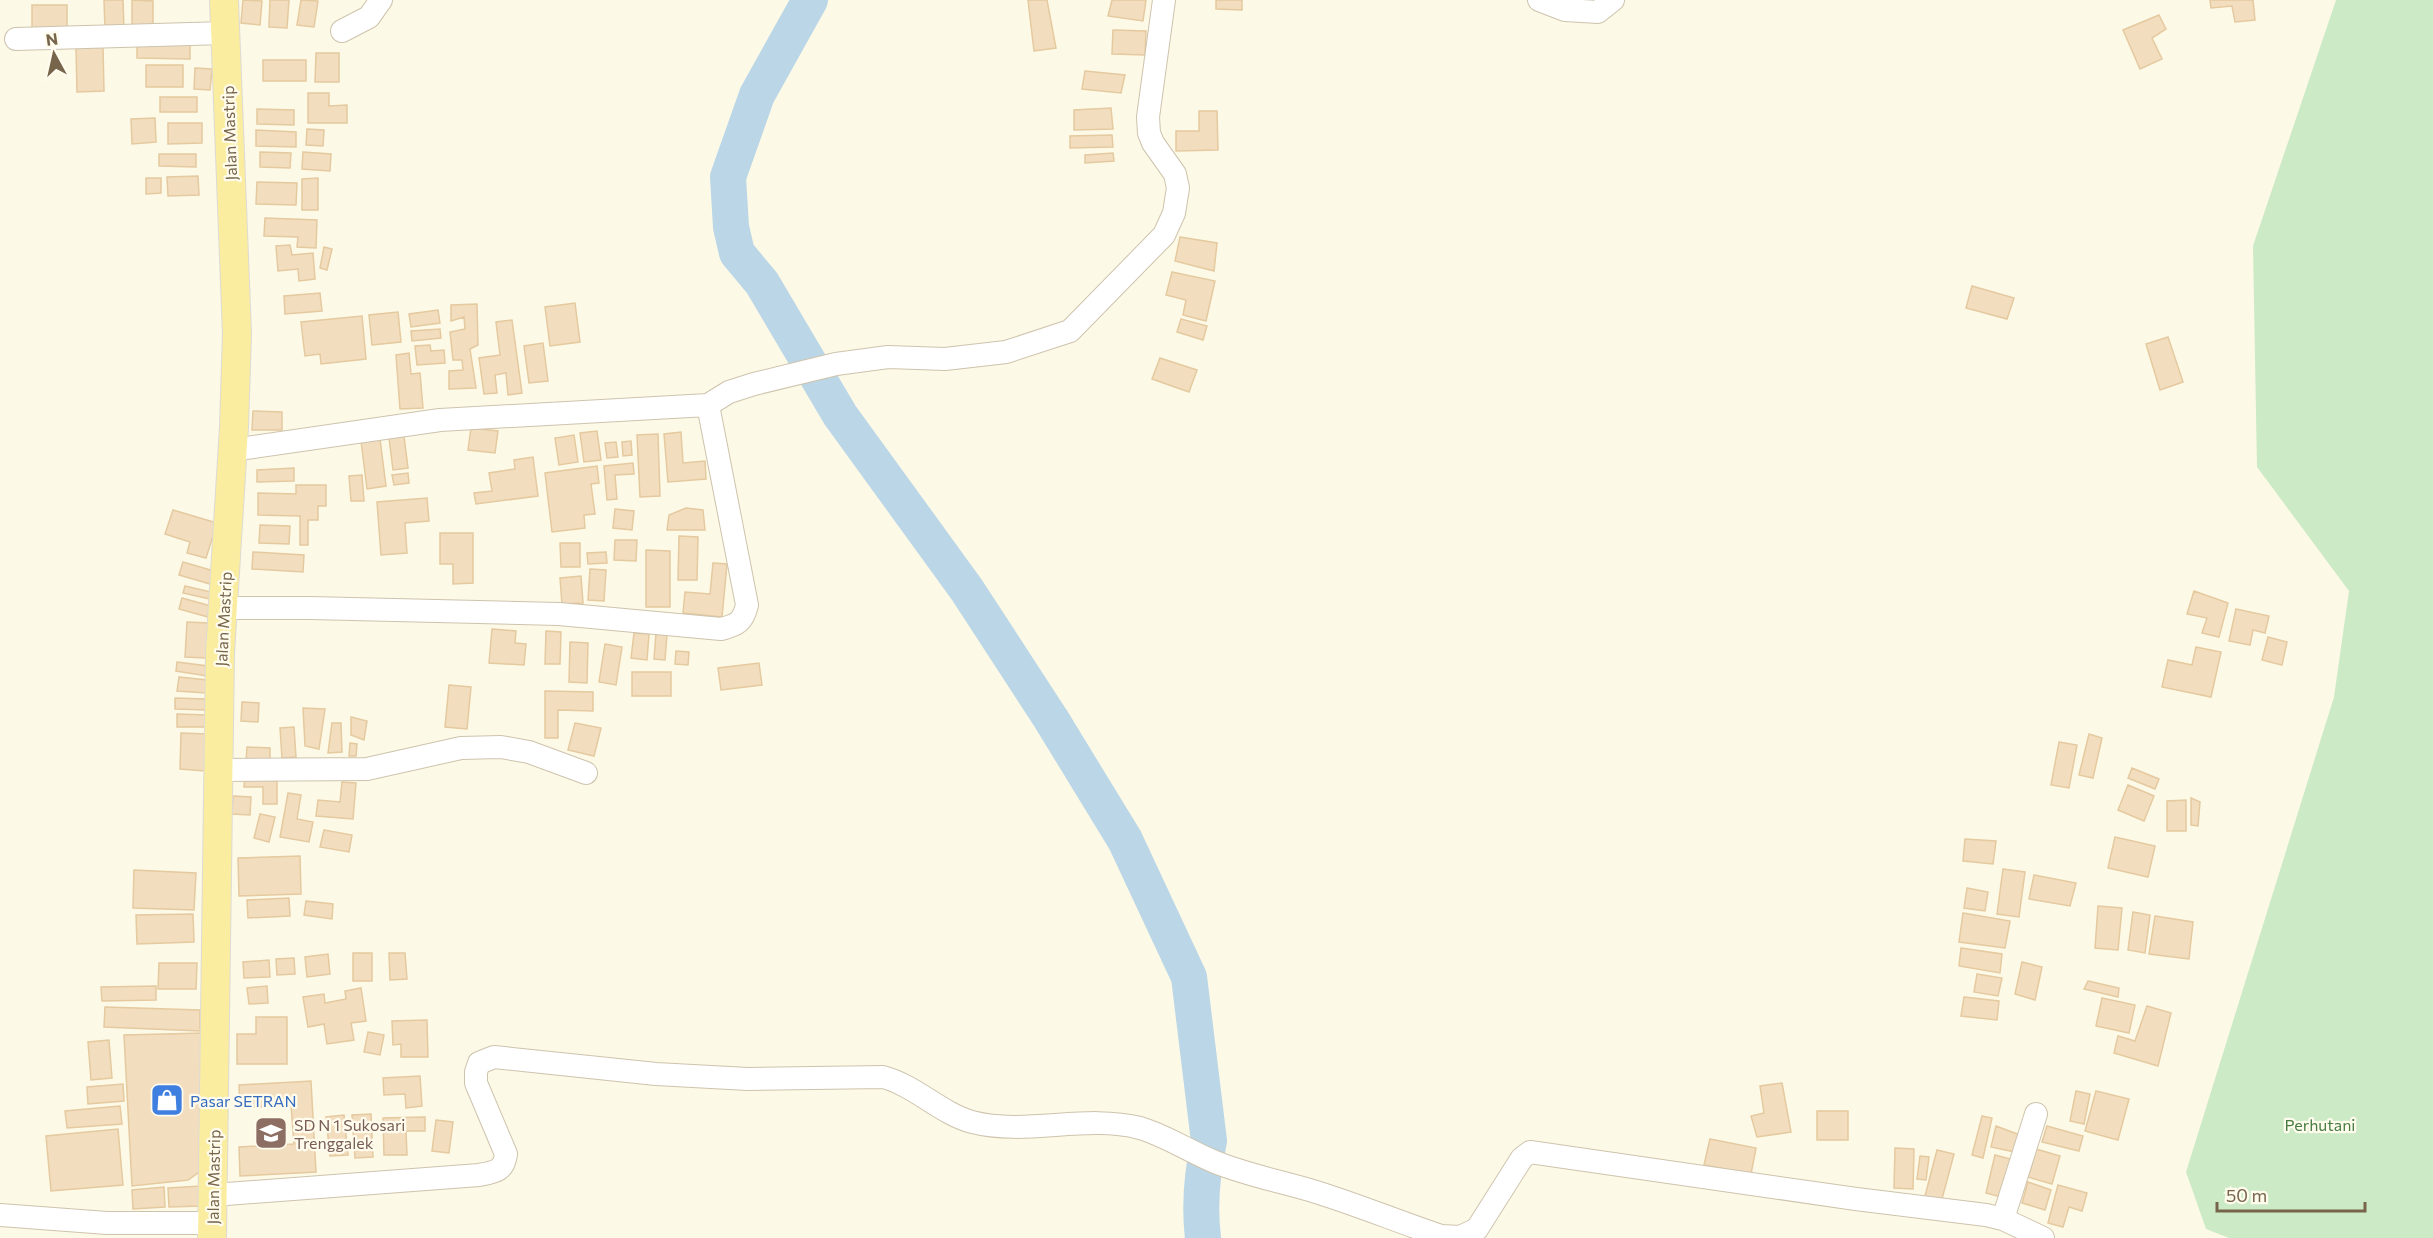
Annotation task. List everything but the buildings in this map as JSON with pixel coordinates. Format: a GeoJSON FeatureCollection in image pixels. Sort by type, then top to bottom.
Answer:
{"type":"FeatureCollection","features":[{"type":"Feature","properties":{"kind":"main road","name":"Jalan Mastrip"},"geometry":{"type":"LineString","coordinates":[[212,1231],[220,653],[237,334],[224,0]]}},
{"type":"Feature","properties":{"kind":"street"},"geometry":{"type":"LineString","coordinates":[[342,31],[369,17],[381,0]]}},
{"type":"Feature","properties":{"kind":"street"},"geometry":{"type":"LineString","coordinates":[[232,450],[440,420],[708,405],[729,392],[754,384],[837,364],[888,357],[945,359],[1006,352],[1070,331],[1164,235],[1174,213],[1178,188],[1175,174],[1153,143],[1149,133],[1148,117],[1164,0]]}},
{"type":"Feature","properties":{"kind":"street"},"geometry":{"type":"LineString","coordinates":[[1539,0],[1565,10],[1598,12],[1613,0]]}},
{"type":"Feature","properties":{"kind":"street"},"geometry":{"type":"LineString","coordinates":[[16,39],[225,33]]}},
{"type":"Feature","properties":{"kind":"street"},"geometry":{"type":"LineString","coordinates":[[223,608],[559,614],[704,629],[721,629],[738,625],[745,616],[747,605],[708,405]]}},
{"type":"Feature","properties":{"kind":"street"},"geometry":{"type":"LineString","coordinates":[[219,770],[367,769],[461,748],[501,747],[529,752],[586,773]]}},
{"type":"Feature","properties":{"kind":"street"},"geometry":{"type":"LineString","coordinates":[[214,1195],[479,1175],[499,1171],[505,1164],[506,1154],[476,1083],[479,1063],[494,1057],[656,1074],[748,1079],[883,1077],[897,1081],[960,1118],[994,1126],[1080,1122],[1139,1128],[1166,1138],[1208,1159],[1319,1193],[1441,1236],[1460,1237],[1478,1229],[1522,1158],[1530,1152],[1856,1199],[1986,1215],[2003,1219],[2043,1238]]}},
{"type":"Feature","properties":{"kind":"street"},"geometry":{"type":"LineString","coordinates":[[2003,1219],[2036,1114]]}},
{"type":"Feature","properties":{"kind":"street"},"geometry":{"type":"LineString","coordinates":[[0,1215],[212,1231]]}},
{"type":"Feature","properties":{"kind":"green space","name":"Perhutani"},"geometry":{"type":"Polygon","coordinates":[[[2336,0],[2433,0],[2433,1238],[2229,1238],[2206,1229],[2186,1172],[2334,697],[2349,591],[2257,467],[2253,246],[2336,0]]]}},
{"type":"Feature","properties":{"kind":"waterway"},"geometry":{"type":"LineString","coordinates":[[810,0],[757,95],[728,177],[731,227],[737,253],[762,283],[840,415],[967,590],[1051,719],[1125,840],[1189,977],[1209,1141],[1202,1189],[1203,1238]]}},
{"type":"Feature","properties":{"kind":"place","name":"Pasar SETRAN"},"geometry":{"type":"Point","coordinates":[167,1100]}},
{"type":"Feature","properties":{"kind":"place","name":"SD N 1 Sukosari Trenggalek"},"geometry":{"type":"Point","coordinates":[271,1133]}}]}
